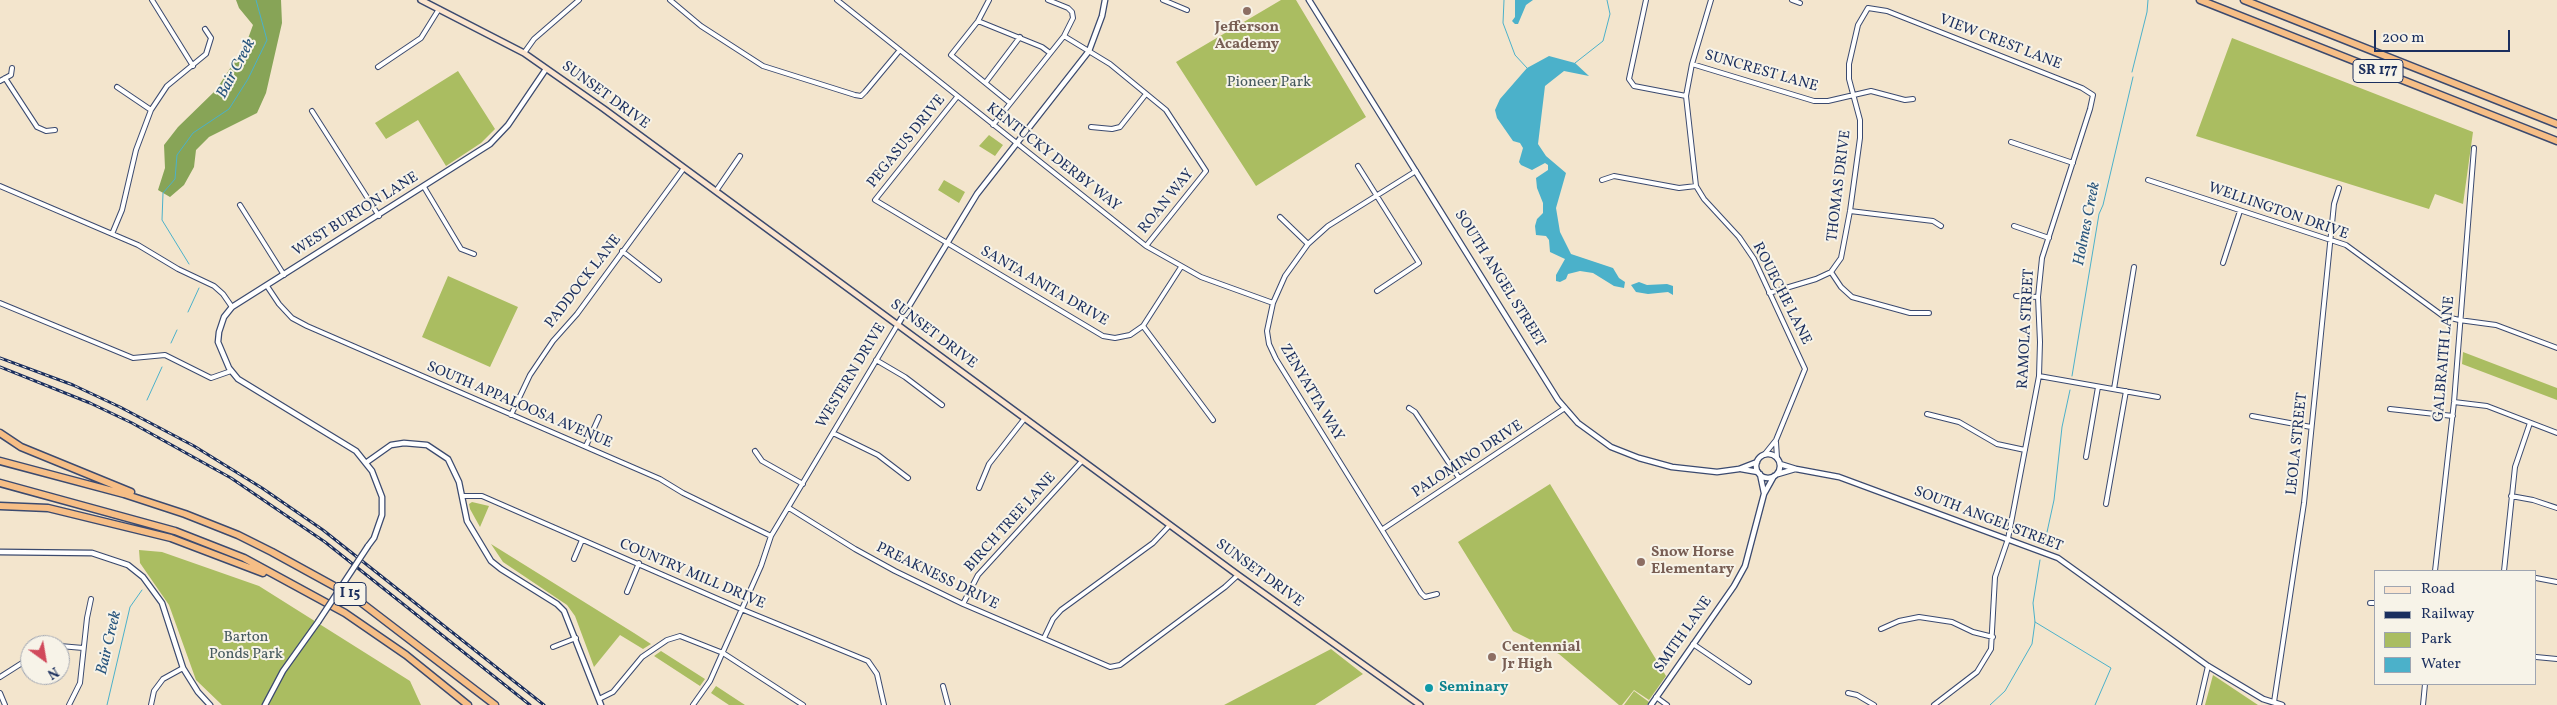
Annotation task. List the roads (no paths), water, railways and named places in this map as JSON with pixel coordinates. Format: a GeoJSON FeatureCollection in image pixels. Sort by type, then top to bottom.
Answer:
{"type":"FeatureCollection","features":[{"type":"Feature","properties":{"kind":"highway","name":"SR 177"},"geometry":{"type":"LineString","coordinates":[[2200,0],[2557,141]]}},
{"type":"Feature","properties":{"kind":"highway","name":"SR 177"},"geometry":{"type":"LineString","coordinates":[[2244,0],[2557,124]]}},
{"type":"Feature","properties":{"kind":"highway"},"geometry":{"type":"LineString","coordinates":[[0,433],[21,447],[185,514]]}},
{"type":"Feature","properties":{"kind":"highway","name":"I 15"},"geometry":{"type":"LineString","coordinates":[[0,461],[124,494],[185,514],[238,535],[354,596],[414,640],[495,705]]}},
{"type":"Feature","properties":{"kind":"highway","name":"I 15"},"geometry":{"type":"LineString","coordinates":[[0,483],[175,531],[244,558],[345,613],[406,656],[468,705]]}},
{"type":"Feature","properties":{"kind":"highway"},"geometry":{"type":"LineString","coordinates":[[0,506],[48,508],[171,538],[211,552],[314,595]]}},
{"type":"Feature","properties":{"kind":"main road","name":"SUNSET DRIVE"},"geometry":{"type":"LineString","coordinates":[[421,0],[524,53],[546,68],[716,190],[1082,461],[1420,705]]}},
{"type":"Feature","properties":{"kind":"street"},"geometry":{"type":"LineString","coordinates":[[152,0],[193,66]]}},
{"type":"Feature","properties":{"kind":"street"},"geometry":{"type":"LineString","coordinates":[[524,53],[534,38],[579,0]]}},
{"type":"Feature","properties":{"kind":"street"},"geometry":{"type":"LineString","coordinates":[[670,0],[701,26],[762,66],[861,96],[900,50]]}},
{"type":"Feature","properties":{"kind":"street","name":"KENTUCKY DERBY WAY"},"geometry":{"type":"LineString","coordinates":[[837,0],[847,4],[957,97],[1017,142],[1146,246],[1201,277],[1273,302]]}},
{"type":"Feature","properties":{"kind":"street"},"geometry":{"type":"LineString","coordinates":[[989,0],[978,21],[951,55],[1010,103]]}},
{"type":"Feature","properties":{"kind":"street"},"geometry":{"type":"LineString","coordinates":[[993,125],[1064,36],[1073,18],[1072,12],[1048,0]]}},
{"type":"Feature","properties":{"kind":"street","name":"WESTERN DRIVE"},"geometry":{"type":"LineString","coordinates":[[693,705],[707,688],[761,566],[771,536],[976,194],[1089,51],[1102,16],[1105,0]]}},
{"type":"Feature","properties":{"kind":"street"},"geometry":{"type":"LineString","coordinates":[[1163,0],[1186,10]]}},
{"type":"Feature","properties":{"kind":"street","name":"SOUTH ANGEL STREET"},"geometry":{"type":"LineString","coordinates":[[1309,0],[1565,408],[1578,423],[1598,440],[1639,458],[1702,471],[1739,469],[1759,473]]}},
{"type":"Feature","properties":{"kind":"street"},"geometry":{"type":"LineString","coordinates":[[1646,0],[1629,79],[1634,86],[1686,96]]}},
{"type":"Feature","properties":{"kind":"street","name":"ROUECHE LANE"},"geometry":{"type":"LineString","coordinates":[[1711,0],[1692,64],[1686,96],[1696,186],[1704,199],[1739,237],[1754,258],[1805,369],[1776,440]]}},
{"type":"Feature","properties":{"kind":"street"},"geometry":{"type":"LineString","coordinates":[[1792,0],[1800,3]]}},
{"type":"Feature","properties":{"kind":"street","name":"THOMAS DRIVE"},"geometry":{"type":"LineString","coordinates":[[1830,272],[1841,258],[1850,210],[1860,138],[1860,120],[1849,79],[1849,64],[1858,25],[1868,8]]}},
{"type":"Feature","properties":{"kind":"street","name":"VIEW CREST LANE"},"geometry":{"type":"LineString","coordinates":[[1868,8],[1887,11],[2082,88],[2093,95]]}},
{"type":"Feature","properties":{"kind":"street"},"geometry":{"type":"LineString","coordinates":[[378,66],[422,38],[438,9]]}},
{"type":"Feature","properties":{"kind":"street"},"geometry":{"type":"LineString","coordinates":[[978,21],[1020,38],[1050,53]]}},
{"type":"Feature","properties":{"kind":"street"},"geometry":{"type":"LineString","coordinates":[[112,234],[122,210],[136,150],[151,110],[167,86],[200,61],[210,46],[211,38],[205,28]]}},
{"type":"Feature","properties":{"kind":"street"},"geometry":{"type":"LineString","coordinates":[[1064,36],[1110,64],[1146,94],[1120,127],[1091,126]]}},
{"type":"Feature","properties":{"kind":"street"},"geometry":{"type":"LineString","coordinates":[[986,82],[1020,38]]}},
{"type":"Feature","properties":{"kind":"street","name":"SUNCREST LANE"},"geometry":{"type":"LineString","coordinates":[[1692,64],[1814,100],[1828,101],[1871,91],[1905,100],[1913,99]]}},
{"type":"Feature","properties":{"kind":"street"},"geometry":{"type":"LineString","coordinates":[[0,81],[11,74],[12,68]]}},
{"type":"Feature","properties":{"kind":"street","name":"WEST BURTON LANE"},"geometry":{"type":"LineString","coordinates":[[232,307],[379,216],[490,144],[508,125],[546,68]]}},
{"type":"Feature","properties":{"kind":"street"},"geometry":{"type":"LineString","coordinates":[[5,78],[37,127],[46,131],[55,130]]}},
{"type":"Feature","properties":{"kind":"street"},"geometry":{"type":"LineString","coordinates":[[117,87],[151,110]]}},
{"type":"Feature","properties":{"kind":"street","name":"ROAN WAY"},"geometry":{"type":"LineString","coordinates":[[1146,94],[1166,110],[1206,171],[1146,246]]}},
{"type":"Feature","properties":{"kind":"street","name":"RAMOLA STREET"},"geometry":{"type":"LineString","coordinates":[[1994,636],[1995,577],[2008,539],[2039,376],[2038,297],[2042,258],[2093,95]]}},
{"type":"Feature","properties":{"kind":"street","name":"PEGASUS DRIVE"},"geometry":{"type":"LineString","coordinates":[[875,200],[957,97]]}},
{"type":"Feature","properties":{"kind":"street"},"geometry":{"type":"LineString","coordinates":[[312,111],[379,216]]}},
{"type":"Feature","properties":{"kind":"street"},"geometry":{"type":"LineString","coordinates":[[2011,142],[2073,163]]}},
{"type":"Feature","properties":{"kind":"street","name":"GALBRAITH LANE"},"geometry":{"type":"LineString","coordinates":[[2435,570],[2454,402],[2474,148]]}},
{"type":"Feature","properties":{"kind":"street"},"geometry":{"type":"LineString","coordinates":[[716,190],[740,156]]}},
{"type":"Feature","properties":{"kind":"street"},"geometry":{"type":"LineString","coordinates":[[1358,166],[1418,264],[1377,291]]}},
{"type":"Feature","properties":{"kind":"street","name":"PADDOCK LANE"},"geometry":{"type":"LineString","coordinates":[[511,415],[530,375],[552,341],[577,314],[684,168]]}},
{"type":"Feature","properties":{"kind":"street","name":"ZENYATTA WAY"},"geometry":{"type":"LineString","coordinates":[[1416,171],[1328,226],[1308,244],[1285,276],[1273,302],[1267,331],[1268,344],[1421,593],[1426,597],[1437,594]]}},
{"type":"Feature","properties":{"kind":"street"},"geometry":{"type":"LineString","coordinates":[[1602,180],[1614,176],[1679,188],[1696,186]]}},
{"type":"Feature","properties":{"kind":"street","name":"WELLINGTON DRIVE"},"geometry":{"type":"LineString","coordinates":[[2148,180],[2346,245],[2431,310],[2459,320],[2496,325],[2557,348]]}},
{"type":"Feature","properties":{"kind":"street"},"geometry":{"type":"LineString","coordinates":[[0,186],[138,245],[214,286],[223,294],[232,307],[224,317],[218,342],[231,371],[246,386],[356,451],[367,462],[378,483],[382,498],[380,525],[318,622],[283,671],[267,705]]}},
{"type":"Feature","properties":{"kind":"street"},"geometry":{"type":"LineString","coordinates":[[424,187],[461,249],[474,254]]}},
{"type":"Feature","properties":{"kind":"street","name":"LEOLA STREET"},"geometry":{"type":"LineString","coordinates":[[2274,702],[2304,502],[2334,204],[2339,188]]}},
{"type":"Feature","properties":{"kind":"street","name":"SANTA ANITA DRIVE"},"geometry":{"type":"LineString","coordinates":[[875,200],[1103,336],[1115,338],[1130,335],[1143,326]]}},
{"type":"Feature","properties":{"kind":"street"},"geometry":{"type":"LineString","coordinates":[[240,205],[284,275]]}},
{"type":"Feature","properties":{"kind":"street"},"geometry":{"type":"LineString","coordinates":[[1850,210],[1933,221],[1941,226]]}},
{"type":"Feature","properties":{"kind":"street"},"geometry":{"type":"LineString","coordinates":[[2223,263],[2240,211]]}},
{"type":"Feature","properties":{"kind":"street"},"geometry":{"type":"LineString","coordinates":[[1280,217],[1308,244]]}},
{"type":"Feature","properties":{"kind":"street"},"geometry":{"type":"LineString","coordinates":[[2014,226],[2049,238]]}},
{"type":"Feature","properties":{"kind":"street"},"geometry":{"type":"LineString","coordinates":[[622,251],[659,280]]}},
{"type":"Feature","properties":{"kind":"street"},"geometry":{"type":"LineString","coordinates":[[1181,267],[1143,326],[1213,420]]}},
{"type":"Feature","properties":{"kind":"street"},"geometry":{"type":"LineString","coordinates":[[2114,389],[2134,268]]}},
{"type":"Feature","properties":{"kind":"street"},"geometry":{"type":"LineString","coordinates":[[1769,293],[1816,279],[1830,272],[1841,287],[1852,296],[1910,313],[1929,313]]}},
{"type":"Feature","properties":{"kind":"street","name":"SOUTH APPALOOSA AVENUE"},"geometry":{"type":"LineString","coordinates":[[267,286],[279,304],[292,318],[307,326],[660,479],[682,493],[771,536]]}},
{"type":"Feature","properties":{"kind":"street"},"geometry":{"type":"LineString","coordinates":[[2016,296],[2038,297]]}},
{"type":"Feature","properties":{"kind":"street"},"geometry":{"type":"LineString","coordinates":[[0,303],[133,358],[165,355],[211,378],[231,371]]}},
{"type":"Feature","properties":{"kind":"street"},"geometry":{"type":"LineString","coordinates":[[876,360],[905,377],[942,405]]}},
{"type":"Feature","properties":{"kind":"street"},"geometry":{"type":"LineString","coordinates":[[2039,376],[2158,397]]}},
{"type":"Feature","properties":{"kind":"street"},"geometry":{"type":"LineString","coordinates":[[2086,457],[2098,387]]}},
{"type":"Feature","properties":{"kind":"street"},"geometry":{"type":"LineString","coordinates":[[2106,504],[2126,391]]}},
{"type":"Feature","properties":{"kind":"street"},"geometry":{"type":"LineString","coordinates":[[2454,402],[2487,406],[2557,433]]}},
{"type":"Feature","properties":{"kind":"street"},"geometry":{"type":"LineString","coordinates":[[1409,408],[1416,412],[1459,478]]}},
{"type":"Feature","properties":{"kind":"street","name":"PALOMINO DRIVE"},"geometry":{"type":"LineString","coordinates":[[1383,529],[1565,408]]}},
{"type":"Feature","properties":{"kind":"street"},"geometry":{"type":"LineString","coordinates":[[2390,409],[2452,416]]}},
{"type":"Feature","properties":{"kind":"street"},"geometry":{"type":"LineString","coordinates":[[1927,414],[1960,422],[1997,444],[2025,450]]}},
{"type":"Feature","properties":{"kind":"street"},"geometry":{"type":"LineString","coordinates":[[2252,416],[2312,427]]}},
{"type":"Feature","properties":{"kind":"street"},"geometry":{"type":"LineString","coordinates":[[586,446],[599,417]]}},
{"type":"Feature","properties":{"kind":"street"},"geometry":{"type":"LineString","coordinates":[[979,488],[989,464],[1025,418]]}},
{"type":"Feature","properties":{"kind":"street"},"geometry":{"type":"LineString","coordinates":[[2504,570],[2515,467],[2530,423]]}},
{"type":"Feature","properties":{"kind":"street"},"geometry":{"type":"LineString","coordinates":[[833,433],[878,455],[908,478]]}},
{"type":"Feature","properties":{"kind":"street"},"geometry":{"type":"LineString","coordinates":[[1776,440],[1777,458],[1780,464],[1775,475],[1766,477],[1759,473],[1757,462],[1776,440]]}},
{"type":"Feature","properties":{"kind":"street"},"geometry":{"type":"LineString","coordinates":[[367,462],[391,445],[415,442],[427,445],[448,459],[455,469],[467,521],[491,561],[557,604],[564,611],[601,705]]}},
{"type":"Feature","properties":{"kind":"street"},"geometry":{"type":"LineString","coordinates":[[755,451],[762,461],[803,484]]}},
{"type":"Feature","properties":{"kind":"street"},"geometry":{"type":"LineString","coordinates":[[1764,455],[1771,454],[1777,458]]}},
{"type":"Feature","properties":{"kind":"street","name":"BIRCH TREE LANE"},"geometry":{"type":"LineString","coordinates":[[964,604],[978,575],[1082,461]]}},
{"type":"Feature","properties":{"kind":"street","name":"SOUTH ANGEL STREET"},"geometry":{"type":"LineString","coordinates":[[1739,469],[1757,462]]}},
{"type":"Feature","properties":{"kind":"street","name":"SOUTH ANGEL STREET"},"geometry":{"type":"LineString","coordinates":[[1780,464],[1840,477],[2058,558],[2208,666],[2263,699],[2282,705]]}},
{"type":"Feature","properties":{"kind":"street","name":"SOUTH ANGEL STREET"},"geometry":{"type":"LineString","coordinates":[[1775,475],[1796,469]]}},
{"type":"Feature","properties":{"kind":"street","name":"SMITH LANE"},"geometry":{"type":"LineString","coordinates":[[1759,473],[1764,494]]}},
{"type":"Feature","properties":{"kind":"street","name":"SMITH LANE"},"geometry":{"type":"LineString","coordinates":[[1651,705],[1734,586],[1745,566],[1764,494],[1775,475]]}},
{"type":"Feature","properties":{"kind":"street","name":"COUNTRY MILL DRIVE"},"geometry":{"type":"LineString","coordinates":[[462,496],[482,496],[742,609],[868,661],[877,674],[884,705]]}},
{"type":"Feature","properties":{"kind":"street"},"geometry":{"type":"LineString","coordinates":[[2511,496],[2533,500],[2557,508]]}},
{"type":"Feature","properties":{"kind":"street","name":"PREAKNESS DRIVE"},"geometry":{"type":"LineString","coordinates":[[789,508],[855,549],[964,604],[1110,667],[1120,665],[1225,588],[1238,574]]}},
{"type":"Feature","properties":{"kind":"street"},"geometry":{"type":"LineString","coordinates":[[1044,638],[1053,619],[1061,610],[1153,543],[1170,525]]}},
{"type":"Feature","properties":{"kind":"street"},"geometry":{"type":"LineString","coordinates":[[574,559],[582,540]]}},
{"type":"Feature","properties":{"kind":"street"},"geometry":{"type":"LineString","coordinates":[[0,552],[92,553],[128,565],[143,577],[162,603],[183,668],[198,692],[210,705]]}},
{"type":"Feature","properties":{"kind":"street"},"geometry":{"type":"LineString","coordinates":[[627,592],[639,563]]}},
{"type":"Feature","properties":{"kind":"street"},"geometry":{"type":"LineString","coordinates":[[2537,578],[2557,582]]}},
{"type":"Feature","properties":{"kind":"street"},"geometry":{"type":"LineString","coordinates":[[69,705],[80,684],[83,648],[91,599]]}},
{"type":"Feature","properties":{"kind":"street"},"geometry":{"type":"LineString","coordinates":[[2370,603],[2374,604]]}},
{"type":"Feature","properties":{"kind":"street"},"geometry":{"type":"LineString","coordinates":[[1882,629],[1899,621],[1919,617],[1952,622],[1973,632],[1994,636],[1991,649],[1977,672],[1934,705]]}},
{"type":"Feature","properties":{"kind":"street"},"geometry":{"type":"LineString","coordinates":[[598,699],[613,692],[642,657],[667,640],[680,636],[723,653],[803,705]]}},
{"type":"Feature","properties":{"kind":"street"},"geometry":{"type":"LineString","coordinates":[[553,647],[576,638]]}},
{"type":"Feature","properties":{"kind":"street"},"geometry":{"type":"LineString","coordinates":[[1694,644],[1749,682]]}},
{"type":"Feature","properties":{"kind":"street"},"geometry":{"type":"LineString","coordinates":[[70,647],[83,648]]}},
{"type":"Feature","properties":{"kind":"street"},"geometry":{"type":"LineString","coordinates":[[2537,656],[2557,659]]}},
{"type":"Feature","properties":{"kind":"street"},"geometry":{"type":"LineString","coordinates":[[0,677],[20,664]]}},
{"type":"Feature","properties":{"kind":"street"},"geometry":{"type":"LineString","coordinates":[[2199,705],[2208,666]]}},
{"type":"Feature","properties":{"kind":"street"},"geometry":{"type":"LineString","coordinates":[[150,705],[154,691],[163,679],[183,668]]}},
{"type":"Feature","properties":{"kind":"street"},"geometry":{"type":"LineString","coordinates":[[2423,705],[2425,685]]}},
{"type":"Feature","properties":{"kind":"street"},"geometry":{"type":"LineString","coordinates":[[943,686],[948,705]]}},
{"type":"Feature","properties":{"kind":"street"},"geometry":{"type":"LineString","coordinates":[[0,693],[5,705]]}},
{"type":"Feature","properties":{"kind":"street"},"geometry":{"type":"LineString","coordinates":[[1848,693],[1857,695],[1874,705]]}},
{"type":"Feature","properties":{"kind":"street"},"geometry":{"type":"LineString","coordinates":[[1656,697],[1667,705]]}},
{"type":"Feature","properties":{"kind":"water"},"geometry":{"type":"Polygon","coordinates":[[[1515,0],[1533,0],[1526,5],[1518,24],[1512,21],[1515,17],[1515,0]]]}},
{"type":"Feature","properties":{"kind":"water"},"geometry":{"type":"Polygon","coordinates":[[[1549,56],[1575,63],[1589,76],[1564,71],[1545,86],[1538,144],[1546,156],[1566,173],[1556,208],[1560,232],[1571,254],[1613,268],[1619,278],[1625,282],[1624,288],[1614,286],[1593,273],[1580,271],[1568,274],[1566,279],[1560,282],[1556,281],[1556,275],[1565,259],[1550,252],[1549,240],[1546,236],[1536,235],[1535,226],[1537,219],[1543,213],[1543,203],[1537,188],[1536,178],[1548,170],[1548,165],[1545,163],[1532,170],[1521,165],[1519,162],[1523,148],[1520,143],[1513,141],[1497,118],[1495,110],[1500,99],[1527,68],[1549,56]]]}},
{"type":"Feature","properties":{"kind":"water"},"geometry":{"type":"Polygon","coordinates":[[[1639,282],[1647,285],[1667,284],[1673,286],[1673,295],[1668,292],[1648,294],[1636,292],[1631,285],[1639,282]]]}},
{"type":"Feature","properties":{"kind":"waterway","name":"Bair Creek"},"geometry":{"type":"LineString","coordinates":[[189,264],[162,220],[163,193],[175,179],[177,155],[193,133],[229,109],[248,79],[267,40],[256,0]]}},
{"type":"Feature","properties":{"kind":"waterway"},"geometry":{"type":"LineString","coordinates":[[1504,0],[1503,23],[1515,55],[1527,68]]}},
{"type":"Feature","properties":{"kind":"waterway"},"geometry":{"type":"LineString","coordinates":[[1575,63],[1603,41],[1610,14],[1607,0]]}},
{"type":"Feature","properties":{"kind":"waterway","name":"Holmes Creek"},"geometry":{"type":"LineString","coordinates":[[2132,72],[2147,12],[2148,0]]}},
{"type":"Feature","properties":{"kind":"waterway","name":"Holmes Creek"},"geometry":{"type":"LineString","coordinates":[[2072,376],[2099,214],[2103,205],[2133,77]]}},
{"type":"Feature","properties":{"kind":"waterway","name":"Bair Creek"},"geometry":{"type":"LineString","coordinates":[[188,312],[199,288]]}},
{"type":"Feature","properties":{"kind":"waterway","name":"Bair Creek"},"geometry":{"type":"LineString","coordinates":[[171,343],[177,330]]}},
{"type":"Feature","properties":{"kind":"waterway","name":"Bair Creek"},"geometry":{"type":"LineString","coordinates":[[147,400],[162,367]]}},
{"type":"Feature","properties":{"kind":"waterway","name":"Holmes Creek"},"geometry":{"type":"LineString","coordinates":[[2044,546],[2054,500],[2062,427],[2070,390]]}},
{"type":"Feature","properties":{"kind":"waterway","name":"Holmes Creek"},"geometry":{"type":"LineString","coordinates":[[1990,705],[2005,691],[2032,644],[2035,622],[2033,603],[2040,560]]}},
{"type":"Feature","properties":{"kind":"waterway","name":"Bair Creek"},"geometry":{"type":"LineString","coordinates":[[107,705],[130,607],[142,590]]}},
{"type":"Feature","properties":{"kind":"waterway"},"geometry":{"type":"LineString","coordinates":[[2035,622],[2111,668],[2095,705]]}},
{"type":"Feature","properties":{"kind":"railway"},"geometry":{"type":"LineString","coordinates":[[0,358],[73,385],[120,407],[194,446],[262,488],[323,530],[544,705]]}},
{"type":"Feature","properties":{"kind":"railway"},"geometry":{"type":"LineString","coordinates":[[0,367],[90,403],[132,423],[231,478],[325,542],[530,705]]}},
{"type":"Feature","properties":{"kind":"place","name":"Jefferson Academy"},"geometry":{"type":"Point","coordinates":[1247,11]}},
{"type":"Feature","properties":{"kind":"place","name":"Snow Horse Elementary"},"geometry":{"type":"Point","coordinates":[1641,562]}},
{"type":"Feature","properties":{"kind":"place","name":"Centennial Jr High"},"geometry":{"type":"Point","coordinates":[1492,657]}},
{"type":"Feature","properties":{"kind":"place","name":"Seminary"},"geometry":{"type":"Point","coordinates":[1429,688]}},
{"type":"Feature","properties":{"kind":"park label","name":"Pioneer Park"},"geometry":{"type":"Point","coordinates":[1269,83]}},
{"type":"Feature","properties":{"kind":"park label","name":"Barton Ponds Park"},"geometry":{"type":"Point","coordinates":[246,646]}}]}
